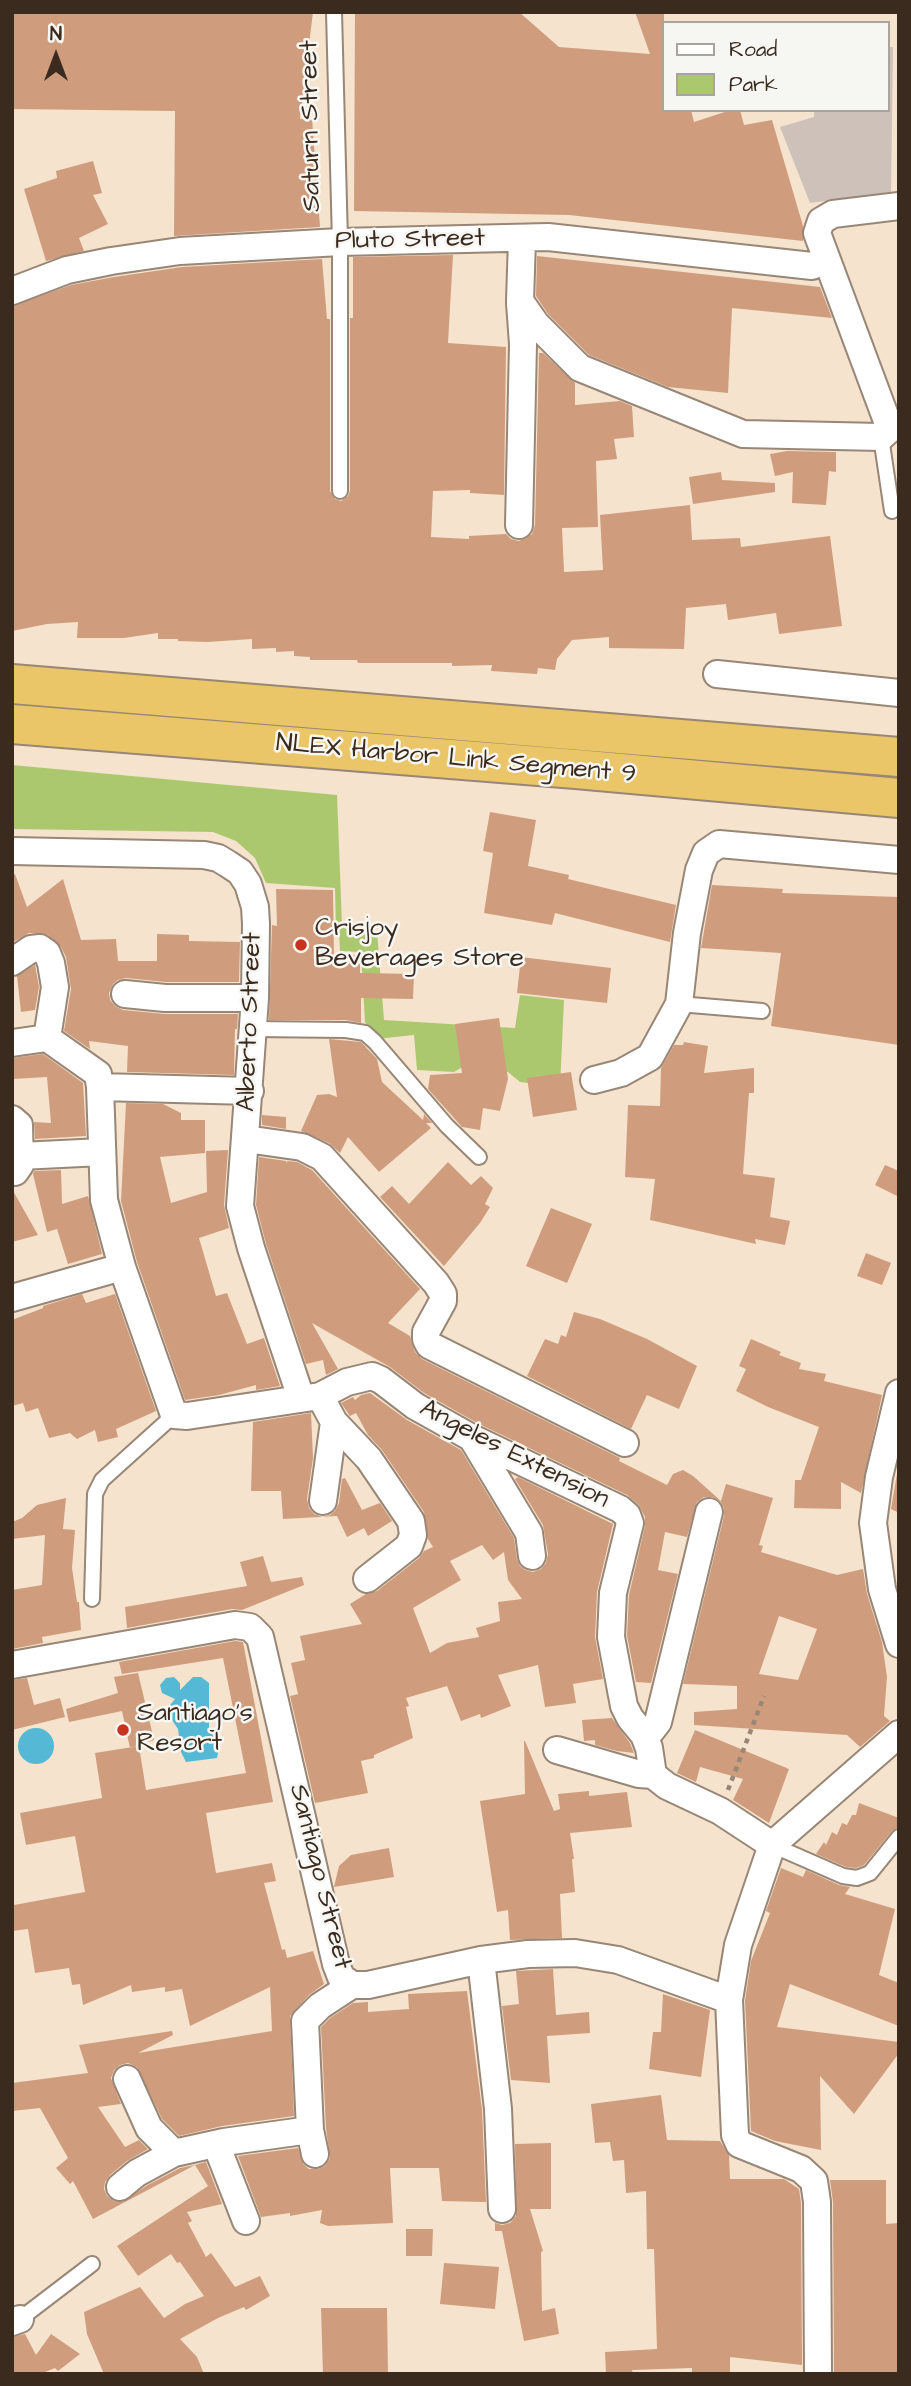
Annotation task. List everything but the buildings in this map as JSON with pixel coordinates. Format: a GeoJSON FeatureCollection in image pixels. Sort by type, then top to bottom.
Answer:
{"type":"FeatureCollection","features":[{"type":"Feature","properties":{"kind":"highway","name":"NLEX Harbor Link Segment 9"},"geometry":{"type":"LineString","coordinates":[[12,684],[899,757]]}},
{"type":"Feature","properties":{"kind":"highway","name":"NLEX Harbor Link Segment 9"},"geometry":{"type":"LineString","coordinates":[[12,724],[898,798]]}},
{"type":"Feature","properties":{"kind":"street"},"geometry":{"type":"LineString","coordinates":[[520,301],[536,324],[580,368],[743,434],[881,437],[890,429],[817,233],[821,221],[832,214],[899,206]]}},
{"type":"Feature","properties":{"kind":"street","name":"Pluto Street"},"geometry":{"type":"LineString","coordinates":[[12,291],[67,270],[111,261],[180,251],[340,242],[548,237],[812,266]]}},
{"type":"Feature","properties":{"kind":"street"},"geometry":{"type":"LineString","coordinates":[[519,525],[523,344],[520,301],[522,239]]}},
{"type":"Feature","properties":{"kind":"street"},"geometry":{"type":"LineString","coordinates":[[717,674],[899,693]]}},
{"type":"Feature","properties":{"kind":"street"},"geometry":{"type":"LineString","coordinates":[[594,1080],[621,1073],[650,1057],[679,1003],[687,933],[699,870],[706,853],[719,844],[899,860]]}},
{"type":"Feature","properties":{"kind":"street","name":"Alberto Street"},"geometry":{"type":"LineString","coordinates":[[12,851],[192,854],[218,858],[240,872],[248,884],[256,924],[255,998],[240,1206],[251,1248],[310,1397],[369,1458],[411,1521],[413,1535],[409,1546],[367,1579]]}},
{"type":"Feature","properties":{"kind":"street"},"geometry":{"type":"LineString","coordinates":[[12,962],[31,949],[40,948],[47,953],[55,988],[47,1038]]}},
{"type":"Feature","properties":{"kind":"street"},"geometry":{"type":"LineString","coordinates":[[125,993],[165,998],[255,998]]}},
{"type":"Feature","properties":{"kind":"street"},"geometry":{"type":"LineString","coordinates":[[12,1044],[47,1038],[98,1074],[104,1200],[122,1267],[174,1415]]}},
{"type":"Feature","properties":{"kind":"street"},"geometry":{"type":"LineString","coordinates":[[100,1087],[250,1091]]}},
{"type":"Feature","properties":{"kind":"street"},"geometry":{"type":"LineString","coordinates":[[12,1119],[19,1125],[16,1164],[102,1152]]}},
{"type":"Feature","properties":{"kind":"street"},"geometry":{"type":"LineString","coordinates":[[246,1139],[302,1147],[322,1157],[436,1283],[443,1294],[443,1301],[426,1332],[429,1345],[625,1443]]}},
{"type":"Feature","properties":{"kind":"street"},"geometry":{"type":"LineString","coordinates":[[12,1298],[122,1267]]}},
{"type":"Feature","properties":{"kind":"street","name":"Angeles Extension"},"geometry":{"type":"LineString","coordinates":[[174,1415],[187,1416],[310,1397],[347,1382],[372,1376],[415,1406],[472,1438],[620,1509],[627,1515],[630,1524],[613,1593],[611,1637],[624,1706],[644,1735],[653,1775]]}},
{"type":"Feature","properties":{"kind":"street"},"geometry":{"type":"LineString","coordinates":[[899,1393],[878,1477],[873,1524],[882,1589],[899,1644]]}},
{"type":"Feature","properties":{"kind":"street"},"geometry":{"type":"LineString","coordinates":[[323,1501],[334,1422]]}},
{"type":"Feature","properties":{"kind":"street"},"geometry":{"type":"LineString","coordinates":[[472,1438],[529,1533],[532,1556]]}},
{"type":"Feature","properties":{"kind":"street"},"geometry":{"type":"LineString","coordinates":[[644,1735],[652,1731],[658,1722],[709,1512]]}},
{"type":"Feature","properties":{"kind":"street","name":"Santiago Street"},"geometry":{"type":"LineString","coordinates":[[12,1665],[235,1625],[250,1627],[260,1637],[336,1964],[341,1977],[352,1985],[368,1985],[481,1960],[528,1954],[575,1953],[646,1968],[729,2000]]}},
{"type":"Feature","properties":{"kind":"street"},"geometry":{"type":"LineString","coordinates":[[818,2374],[817,2202],[814,2181],[800,2169],[739,2144],[735,2135],[729,2000],[738,1945],[772,1845],[899,1734]]}},
{"type":"Feature","properties":{"kind":"street"},"geometry":{"type":"LineString","coordinates":[[557,1750],[639,1774],[653,1775],[667,1786],[720,1811],[772,1845]]}},
{"type":"Feature","properties":{"kind":"street"},"geometry":{"type":"LineString","coordinates":[[481,1960],[498,2109],[502,2208]]}},
{"type":"Feature","properties":{"kind":"street"},"geometry":{"type":"LineString","coordinates":[[120,2186],[137,2173],[174,2153],[216,2144],[313,2142],[305,2021],[320,2006],[352,1985]]}},
{"type":"Feature","properties":{"kind":"street"},"geometry":{"type":"LineString","coordinates":[[127,2079],[149,2128],[174,2153]]}},
{"type":"Feature","properties":{"kind":"street"},"geometry":{"type":"LineString","coordinates":[[216,2144],[246,2221]]}},
{"type":"Feature","properties":{"kind":"lane","name":"Saturn Street"},"geometry":{"type":"LineString","coordinates":[[334,12],[340,242],[340,491]]}},
{"type":"Feature","properties":{"kind":"lane"},"geometry":{"type":"LineString","coordinates":[[881,437],[892,511]]}},
{"type":"Feature","properties":{"kind":"lane"},"geometry":{"type":"LineString","coordinates":[[679,1003],[761,1011]]}},
{"type":"Feature","properties":{"kind":"lane"},"geometry":{"type":"LineString","coordinates":[[252,1029],[346,1030],[365,1033],[447,1126],[479,1157]]}},
{"type":"Feature","properties":{"kind":"lane"},"geometry":{"type":"LineString","coordinates":[[92,1599],[95,1494],[102,1480],[174,1415]]}},
{"type":"Feature","properties":{"kind":"lane"},"geometry":{"type":"LineString","coordinates":[[772,1845],[844,1876],[858,1878],[870,1873],[899,1837]]}},
{"type":"Feature","properties":{"kind":"lane"},"geometry":{"type":"LineString","coordinates":[[16,2320],[92,2264]]}},
{"type":"Feature","properties":{"kind":"path"},"geometry":{"type":"LineString","coordinates":[[720,1811],[764,1696]]}},
{"type":"Feature","properties":{"kind":"shaded area"},"geometry":{"type":"Polygon","coordinates":[[[890,47],[893,47],[891,192],[810,203],[780,127],[814,117],[814,112],[890,112],[890,47]]]}},
{"type":"Feature","properties":{"kind":"green space"},"geometry":{"type":"Polygon","coordinates":[[[12,765],[337,795],[342,925],[377,932],[384,1020],[515,1028],[520,995],[564,1000],[560,1087],[520,1082],[508,1072],[464,1066],[454,1072],[417,1070],[414,1035],[376,1039],[365,1022],[361,952],[340,951],[339,931],[336,930],[335,888],[266,883],[255,858],[236,841],[213,832],[12,829],[12,765]]]}},
{"type":"Feature","properties":{"kind":"water"},"geometry":{"type":"Polygon","coordinates":[[[174,1677],[180,1683],[180,1690],[193,1677],[201,1677],[209,1683],[209,1727],[219,1748],[217,1758],[186,1762],[181,1752],[178,1729],[170,1717],[170,1705],[175,1699],[162,1693],[160,1685],[166,1678],[174,1677]]]}},
{"type":"Feature","properties":{"kind":"water"},"geometry":{"type":"Polygon","coordinates":[[[36,1728],[49,1733],[54,1746],[49,1759],[36,1764],[23,1759],[18,1746],[23,1733],[36,1728]]]}},
{"type":"Feature","properties":{"kind":"place","name":"Crisjoy Beverages Store"},"geometry":{"type":"Point","coordinates":[301,945]}},
{"type":"Feature","properties":{"kind":"place","name":"Santiago's Resort"},"geometry":{"type":"Point","coordinates":[123,1730]}}]}
